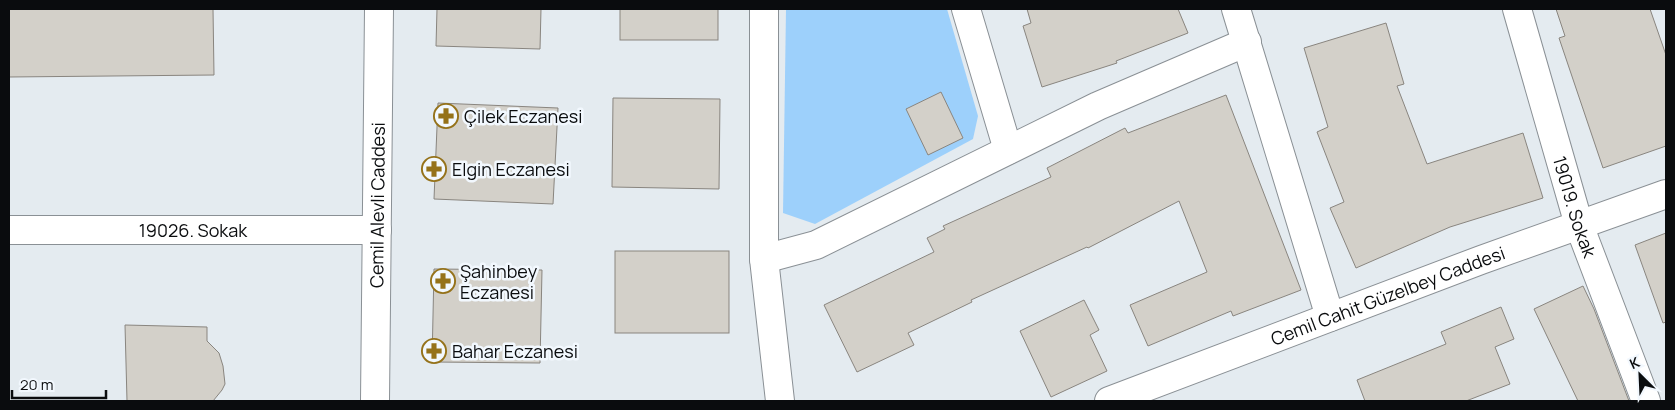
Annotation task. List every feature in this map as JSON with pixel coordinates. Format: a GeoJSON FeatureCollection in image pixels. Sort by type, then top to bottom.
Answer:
{"type":"FeatureCollection","features":[{"type":"Feature","properties":{"kind":"street","name":"Cemil Alevli Caddesi"},"geometry":{"type":"LineString","coordinates":[[375,401],[379,9]]}},
{"type":"Feature","properties":{"kind":"street"},"geometry":{"type":"LineString","coordinates":[[764,9],[764,259],[780,401]]}},
{"type":"Feature","properties":{"kind":"street"},"geometry":{"type":"LineString","coordinates":[[966,9],[1008,150]]}},
{"type":"Feature","properties":{"kind":"street"},"geometry":{"type":"LineString","coordinates":[[1236,9],[1330,317]]}},
{"type":"Feature","properties":{"kind":"street","name":"19019. Sokak"},"geometry":{"type":"LineString","coordinates":[[1518,9],[1578,225],[1646,401]]}},
{"type":"Feature","properties":{"kind":"street"},"geometry":{"type":"LineString","coordinates":[[764,259],[816,245],[1098,106],[1246,42]]}},
{"type":"Feature","properties":{"kind":"street","name":"Cemil Cahit Güzelbey Caddesi"},"geometry":{"type":"LineString","coordinates":[[1110,401],[1481,260],[1666,194]]}},
{"type":"Feature","properties":{"kind":"street","name":"19026. Sokak"},"geometry":{"type":"LineString","coordinates":[[9,230],[377,230]]}},
{"type":"Feature","properties":{"kind":"shaded area"},"geometry":{"type":"Polygon","coordinates":[[[786,9],[947,9],[978,116],[973,139],[815,224],[783,213],[786,9]]]}},
{"type":"Feature","properties":{"kind":"building"},"geometry":{"type":"Polygon","coordinates":[[[9,9],[213,9],[214,75],[9,77],[9,9]]]}},
{"type":"Feature","properties":{"kind":"building"},"geometry":{"type":"Polygon","coordinates":[[[437,9],[541,9],[540,49],[436,46],[437,9]]]}},
{"type":"Feature","properties":{"kind":"building"},"geometry":{"type":"Polygon","coordinates":[[[620,9],[718,9],[718,40],[620,40],[620,9]]]}},
{"type":"Feature","properties":{"kind":"building"},"geometry":{"type":"Polygon","coordinates":[[[1027,9],[1178,9],[1188,33],[1116,61],[1117,63],[1042,87],[1023,26],[1031,23],[1027,9]]]}},
{"type":"Feature","properties":{"kind":"building"},"geometry":{"type":"Polygon","coordinates":[[[1556,9],[1650,9],[1666,55],[1666,146],[1603,168],[1559,38],[1565,36],[1556,9]]]}},
{"type":"Feature","properties":{"kind":"building"},"geometry":{"type":"Polygon","coordinates":[[[1386,23],[1404,84],[1397,86],[1427,164],[1523,133],[1543,198],[1450,227],[1356,268],[1330,208],[1344,202],[1317,132],[1328,127],[1304,48],[1386,23]]]}},
{"type":"Feature","properties":{"kind":"building"},"geometry":{"type":"Polygon","coordinates":[[[941,92],[963,138],[928,155],[906,109],[941,92]]]}},
{"type":"Feature","properties":{"kind":"building"},"geometry":{"type":"Polygon","coordinates":[[[1226,95],[1301,290],[1233,316],[1231,311],[1148,346],[1130,305],[1207,272],[1179,201],[1088,248],[971,300],[972,302],[908,333],[914,345],[857,372],[824,305],[934,252],[927,238],[945,229],[943,226],[1051,177],[1047,168],[1125,128],[1128,133],[1226,95]]]}},
{"type":"Feature","properties":{"kind":"building"},"geometry":{"type":"Polygon","coordinates":[[[613,98],[720,99],[719,189],[612,187],[613,98]]]}},
{"type":"Feature","properties":{"kind":"building"},"geometry":{"type":"Polygon","coordinates":[[[438,103],[558,108],[553,204],[434,199],[438,103]]]}},
{"type":"Feature","properties":{"kind":"building"},"geometry":{"type":"Polygon","coordinates":[[[1666,233],[1666,322],[1663,323],[1635,245],[1666,233]]]}},
{"type":"Feature","properties":{"kind":"building"},"geometry":{"type":"Polygon","coordinates":[[[615,251],[729,251],[729,333],[615,333],[615,251]]]}},
{"type":"Feature","properties":{"kind":"building"},"geometry":{"type":"Polygon","coordinates":[[[434,269],[542,270],[540,363],[432,362],[434,269]]]}},
{"type":"Feature","properties":{"kind":"building"},"geometry":{"type":"Polygon","coordinates":[[[1583,286],[1594,309],[1629,401],[1578,401],[1534,309],[1583,286]]]}},
{"type":"Feature","properties":{"kind":"building"},"geometry":{"type":"Polygon","coordinates":[[[1084,300],[1099,330],[1090,335],[1107,371],[1051,397],[1020,331],[1084,300]]]}},
{"type":"Feature","properties":{"kind":"building"},"geometry":{"type":"Polygon","coordinates":[[[1501,307],[1514,339],[1495,347],[1510,384],[1466,401],[1365,401],[1357,380],[1446,344],[1441,332],[1501,307]]]}},
{"type":"Feature","properties":{"kind":"building"},"geometry":{"type":"Polygon","coordinates":[[[125,325],[207,327],[207,341],[219,353],[223,366],[225,384],[222,390],[213,401],[127,401],[125,325]]]}},
{"type":"Feature","properties":{"kind":"place","name":"Çilek Eczanesi"},"geometry":{"type":"Point","coordinates":[446,116]}},
{"type":"Feature","properties":{"kind":"place","name":"Elgin Eczanesi"},"geometry":{"type":"Point","coordinates":[434,169]}},
{"type":"Feature","properties":{"kind":"place","name":"Şahinbey Eczanesi"},"geometry":{"type":"Point","coordinates":[443,281]}},
{"type":"Feature","properties":{"kind":"place","name":"Bahar Eczanesi"},"geometry":{"type":"Point","coordinates":[434,351]}}]}
